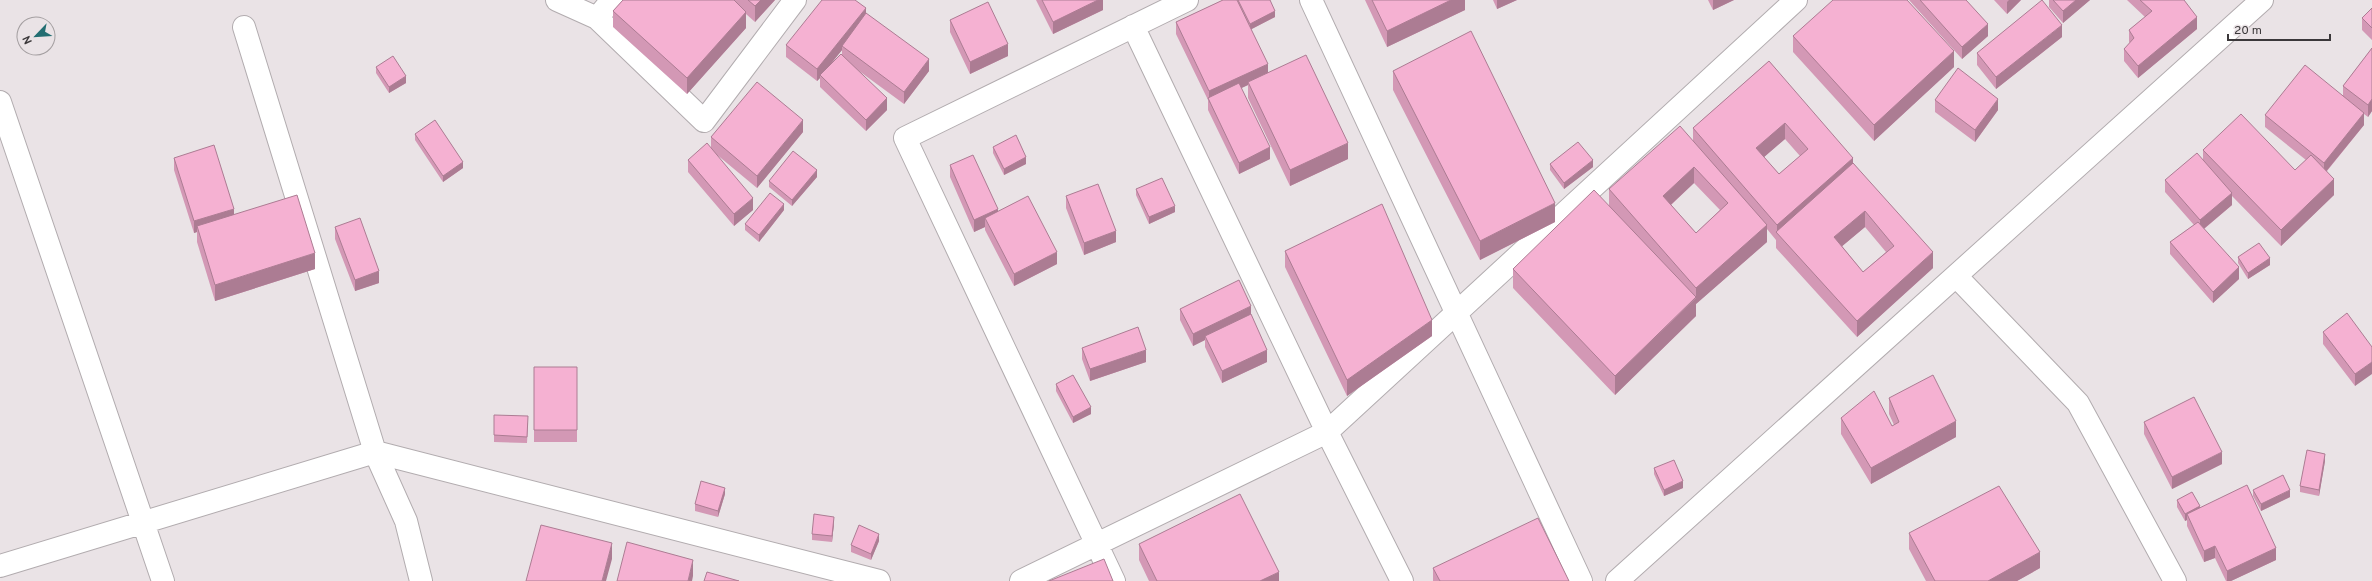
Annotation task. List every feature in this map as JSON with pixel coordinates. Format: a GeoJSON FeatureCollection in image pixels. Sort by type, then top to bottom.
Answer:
{"type":"FeatureCollection","features":[{"type":"Feature","properties":{"kind":"street"},"geometry":{"type":"LineString","coordinates":[[557,0],[597,18],[704,121],[795,0]]}},
{"type":"Feature","properties":{"kind":"street"},"geometry":{"type":"LineString","coordinates":[[597,18],[612,0]]}},
{"type":"Feature","properties":{"kind":"street"},"geometry":{"type":"LineString","coordinates":[[1114,581],[905,138],[1187,0]]}},
{"type":"Feature","properties":{"kind":"street"},"geometry":{"type":"LineString","coordinates":[[1311,0],[1581,581]]}},
{"type":"Feature","properties":{"kind":"street"},"geometry":{"type":"LineString","coordinates":[[1021,581],[1328,432],[1796,0]]}},
{"type":"Feature","properties":{"kind":"street"},"geometry":{"type":"LineString","coordinates":[[1617,581],[2262,0]]}},
{"type":"Feature","properties":{"kind":"street"},"geometry":{"type":"LineString","coordinates":[[1133,26],[1328,432],[1402,581]]}},
{"type":"Feature","properties":{"kind":"street"},"geometry":{"type":"LineString","coordinates":[[244,27],[375,452],[406,521],[421,581]]}},
{"type":"Feature","properties":{"kind":"street"},"geometry":{"type":"LineString","coordinates":[[0,102],[162,581]]}},
{"type":"Feature","properties":{"kind":"street"},"geometry":{"type":"LineString","coordinates":[[1956,276],[2078,404],[2175,581]]}},
{"type":"Feature","properties":{"kind":"street"},"geometry":{"type":"LineString","coordinates":[[0,566],[375,452],[879,581]]}},
{"type":"Feature","properties":{"kind":"building"},"geometry":{"type":"Polygon","coordinates":[[[623,0],[734,0],[746,12],[687,78],[613,11],[623,0]]]}},
{"type":"Feature","properties":{"kind":"building"},"geometry":{"type":"Polygon","coordinates":[[[748,0],[761,0],[755,6],[748,0]]]}},
{"type":"Feature","properties":{"kind":"building"},"geometry":{"type":"Polygon","coordinates":[[[822,0],[855,0],[866,8],[817,69],[786,45],[822,0]]]}},
{"type":"Feature","properties":{"kind":"building"},"geometry":{"type":"Polygon","coordinates":[[[1042,0],[1098,0],[1053,22],[1042,0]]]}},
{"type":"Feature","properties":{"kind":"building"},"geometry":{"type":"Polygon","coordinates":[[[1223,0],[1237,0],[1268,64],[1209,91],[1176,22],[1223,0]]]}},
{"type":"Feature","properties":{"kind":"building"},"geometry":{"type":"Polygon","coordinates":[[[1238,0],[1270,0],[1275,11],[1250,24],[1238,0]]]}},
{"type":"Feature","properties":{"kind":"building"},"geometry":{"type":"Polygon","coordinates":[[[1372,0],[1451,0],[1387,31],[1372,0]]]}},
{"type":"Feature","properties":{"kind":"building"},"geometry":{"type":"Polygon","coordinates":[[[1833,0],[1907,0],[1954,51],[1874,125],[1793,36],[1833,0]]]}},
{"type":"Feature","properties":{"kind":"building"},"geometry":{"type":"Polygon","coordinates":[[[1920,0],[1966,0],[1988,24],[1962,47],[1920,0]]]}},
{"type":"Feature","properties":{"kind":"building"},"geometry":{"type":"Polygon","coordinates":[[[2042,0],[2062,25],[1996,77],[1977,53],[2042,0]]]}},
{"type":"Feature","properties":{"kind":"building"},"geometry":{"type":"Polygon","coordinates":[[[2053,0],[2076,0],[2063,11],[2053,0]]]}},
{"type":"Feature","properties":{"kind":"building"},"geometry":{"type":"Polygon","coordinates":[[[2140,0],[2184,0],[2197,17],[2138,66],[2124,49],[2134,38],[2129,30],[2152,11],[2140,0]]]}},
{"type":"Feature","properties":{"kind":"building"},"geometry":{"type":"Polygon","coordinates":[[[988,2],[1008,44],[970,62],[950,20],[988,2]]]}},
{"type":"Feature","properties":{"kind":"building"},"geometry":{"type":"Polygon","coordinates":[[[2372,8],[2372,28],[2362,18],[2372,8]]]}},
{"type":"Feature","properties":{"kind":"building"},"geometry":{"type":"Polygon","coordinates":[[[866,13],[929,59],[904,92],[842,46],[866,13]]]}},
{"type":"Feature","properties":{"kind":"building"},"geometry":{"type":"Polygon","coordinates":[[[1471,31],[1555,203],[1480,241],[1393,71],[1471,31]]]}},
{"type":"Feature","properties":{"kind":"building"},"geometry":{"type":"Polygon","coordinates":[[[2372,48],[2372,99],[2368,105],[2343,86],[2372,48]]]}},
{"type":"Feature","properties":{"kind":"building"},"geometry":{"type":"Polygon","coordinates":[[[841,54],[887,98],[866,120],[820,75],[841,54]]]}},
{"type":"Feature","properties":{"kind":"building"},"geometry":{"type":"Polygon","coordinates":[[[1306,55],[1348,143],[1290,170],[1248,82],[1306,55]]]}},
{"type":"Feature","properties":{"kind":"building"},"geometry":{"type":"Polygon","coordinates":[[[393,56],[406,76],[389,87],[376,67],[393,56]]]}},
{"type":"Feature","properties":{"kind":"building"},"geometry":{"type":"Polygon","coordinates":[[[1769,61],[1853,158],[1777,225],[1693,128],[1769,61]],[[1785,123],[1756,148],[1779,174],[1808,149],[1785,123]]]}},
{"type":"Feature","properties":{"kind":"building"},"geometry":{"type":"Polygon","coordinates":[[[2305,65],[2364,113],[2324,163],[2265,115],[2305,65]]]}},
{"type":"Feature","properties":{"kind":"building"},"geometry":{"type":"Polygon","coordinates":[[[1958,68],[1998,99],[1975,130],[1935,100],[1958,68]]]}},
{"type":"Feature","properties":{"kind":"building"},"geometry":{"type":"Polygon","coordinates":[[[757,82],[803,120],[757,176],[711,137],[757,82]]]}},
{"type":"Feature","properties":{"kind":"building"},"geometry":{"type":"Polygon","coordinates":[[[1239,83],[1270,147],[1239,163],[1208,98],[1239,83]]]}},
{"type":"Feature","properties":{"kind":"building"},"geometry":{"type":"Polygon","coordinates":[[[2241,114],[2295,170],[2311,155],[2334,179],[2281,230],[2203,150],[2241,114]]]}},
{"type":"Feature","properties":{"kind":"building"},"geometry":{"type":"Polygon","coordinates":[[[435,120],[463,162],[443,176],[415,134],[435,120]]]}},
{"type":"Feature","properties":{"kind":"building"},"geometry":{"type":"Polygon","coordinates":[[[1680,126],[1767,225],[1696,288],[1609,189],[1680,126]],[[1694,167],[1663,196],[1696,233],[1728,203],[1694,167]]]}},
{"type":"Feature","properties":{"kind":"building"},"geometry":{"type":"Polygon","coordinates":[[[1016,135],[1026,157],[1004,169],[993,147],[1016,135]]]}},
{"type":"Feature","properties":{"kind":"building"},"geometry":{"type":"Polygon","coordinates":[[[1578,142],[1593,160],[1564,183],[1550,164],[1578,142]]]}},
{"type":"Feature","properties":{"kind":"building"},"geometry":{"type":"Polygon","coordinates":[[[707,143],[753,198],[734,214],[688,160],[707,143]]]}},
{"type":"Feature","properties":{"kind":"building"},"geometry":{"type":"Polygon","coordinates":[[[214,145],[234,209],[194,221],[174,158],[214,145]]]}},
{"type":"Feature","properties":{"kind":"building"},"geometry":{"type":"Polygon","coordinates":[[[793,151],[817,170],[792,200],[769,181],[793,151]]]}},
{"type":"Feature","properties":{"kind":"building"},"geometry":{"type":"Polygon","coordinates":[[[2197,153],[2232,193],[2200,220],[2165,180],[2197,153]]]}},
{"type":"Feature","properties":{"kind":"building"},"geometry":{"type":"Polygon","coordinates":[[[973,155],[998,209],[974,220],[950,165],[973,155]]]}},
{"type":"Feature","properties":{"kind":"building"},"geometry":{"type":"Polygon","coordinates":[[[1853,163],[1933,252],[1857,321],[1776,232],[1853,163]],[[1865,211],[1834,237],[1863,272],[1894,246],[1865,211]]]}},
{"type":"Feature","properties":{"kind":"building"},"geometry":{"type":"Polygon","coordinates":[[[1162,178],[1175,206],[1149,217],[1136,189],[1162,178]]]}},
{"type":"Feature","properties":{"kind":"building"},"geometry":{"type":"Polygon","coordinates":[[[1098,184],[1116,231],[1084,243],[1066,196],[1098,184]]]}},
{"type":"Feature","properties":{"kind":"building"},"geometry":{"type":"Polygon","coordinates":[[[1594,190],[1696,297],[1615,376],[1513,269],[1594,190]]]}},
{"type":"Feature","properties":{"kind":"building"},"geometry":{"type":"Polygon","coordinates":[[[770,193],[784,204],[759,235],[745,224],[770,193]]]}},
{"type":"Feature","properties":{"kind":"building"},"geometry":{"type":"Polygon","coordinates":[[[297,195],[315,253],[215,285],[197,226],[297,195]]]}},
{"type":"Feature","properties":{"kind":"building"},"geometry":{"type":"Polygon","coordinates":[[[1028,196],[1057,252],[1014,274],[985,218],[1028,196]]]}},
{"type":"Feature","properties":{"kind":"building"},"geometry":{"type":"Polygon","coordinates":[[[1382,204],[1432,320],[1347,380],[1285,251],[1382,204]]]}},
{"type":"Feature","properties":{"kind":"building"},"geometry":{"type":"Polygon","coordinates":[[[360,218],[379,271],[355,280],[335,227],[360,218]]]}},
{"type":"Feature","properties":{"kind":"building"},"geometry":{"type":"Polygon","coordinates":[[[2198,222],[2239,267],[2213,292],[2170,242],[2198,222]]]}},
{"type":"Feature","properties":{"kind":"building"},"geometry":{"type":"Polygon","coordinates":[[[2259,243],[2270,258],[2248,273],[2238,257],[2259,243]]]}},
{"type":"Feature","properties":{"kind":"building"},"geometry":{"type":"Polygon","coordinates":[[[1239,280],[1251,306],[1193,334],[1180,309],[1239,280]]]}},
{"type":"Feature","properties":{"kind":"building"},"geometry":{"type":"Polygon","coordinates":[[[2347,313],[2372,347],[2372,362],[2355,374],[2323,332],[2347,313]]]}},
{"type":"Feature","properties":{"kind":"building"},"geometry":{"type":"Polygon","coordinates":[[[1251,314],[1267,350],[1222,371],[1205,336],[1251,314]]]}},
{"type":"Feature","properties":{"kind":"building"},"geometry":{"type":"Polygon","coordinates":[[[1138,327],[1146,350],[1090,369],[1082,348],[1138,327]]]}},
{"type":"Feature","properties":{"kind":"building"},"geometry":{"type":"Polygon","coordinates":[[[534,367],[577,367],[577,430],[534,430],[534,367]]]}},
{"type":"Feature","properties":{"kind":"building"},"geometry":{"type":"Polygon","coordinates":[[[1073,375],[1091,407],[1073,417],[1056,384],[1073,375]]]}},
{"type":"Feature","properties":{"kind":"building"},"geometry":{"type":"Polygon","coordinates":[[[1933,375],[1956,421],[1871,468],[1841,418],[1874,391],[1892,426],[1899,422],[1889,398],[1933,375]]]}},
{"type":"Feature","properties":{"kind":"building"},"geometry":{"type":"Polygon","coordinates":[[[2194,397],[2222,452],[2172,477],[2144,422],[2194,397]]]}},
{"type":"Feature","properties":{"kind":"building"},"geometry":{"type":"Polygon","coordinates":[[[494,415],[528,416],[527,437],[494,435],[494,415]]]}},
{"type":"Feature","properties":{"kind":"building"},"geometry":{"type":"Polygon","coordinates":[[[2307,450],[2325,454],[2319,490],[2300,486],[2307,450]]]}},
{"type":"Feature","properties":{"kind":"building"},"geometry":{"type":"Polygon","coordinates":[[[1674,460],[1683,481],[1664,490],[1654,468],[1674,460]]]}},
{"type":"Feature","properties":{"kind":"building"},"geometry":{"type":"Polygon","coordinates":[[[2283,475],[2290,490],[2261,504],[2253,490],[2283,475]]]}},
{"type":"Feature","properties":{"kind":"building"},"geometry":{"type":"Polygon","coordinates":[[[701,481],[725,488],[718,511],[695,504],[701,481]]]}},
{"type":"Feature","properties":{"kind":"building"},"geometry":{"type":"Polygon","coordinates":[[[2247,485],[2276,548],[2227,571],[2215,546],[2204,551],[2187,514],[2247,485]]]}},
{"type":"Feature","properties":{"kind":"building"},"geometry":{"type":"Polygon","coordinates":[[[1999,486],[2040,552],[1988,581],[1935,581],[1909,533],[1999,486]]]}},
{"type":"Feature","properties":{"kind":"building"},"geometry":{"type":"Polygon","coordinates":[[[2192,492],[2200,506],[2185,514],[2177,500],[2192,492]]]}},
{"type":"Feature","properties":{"kind":"building"},"geometry":{"type":"Polygon","coordinates":[[[1240,494],[1279,572],[1260,581],[1157,581],[1139,544],[1240,494]]]}},
{"type":"Feature","properties":{"kind":"building"},"geometry":{"type":"Polygon","coordinates":[[[814,514],[834,517],[832,536],[812,534],[814,514]]]}},
{"type":"Feature","properties":{"kind":"building"},"geometry":{"type":"Polygon","coordinates":[[[1538,518],[1569,581],[1440,581],[1433,568],[1538,518]]]}},
{"type":"Feature","properties":{"kind":"building"},"geometry":{"type":"Polygon","coordinates":[[[541,525],[612,543],[602,581],[526,581],[541,525]]]}},
{"type":"Feature","properties":{"kind":"building"},"geometry":{"type":"Polygon","coordinates":[[[859,525],[879,534],[871,554],[851,545],[859,525]]]}},
{"type":"Feature","properties":{"kind":"building"},"geometry":{"type":"Polygon","coordinates":[[[627,542],[693,560],[688,581],[617,581],[627,542]]]}},
{"type":"Feature","properties":{"kind":"building"},"geometry":{"type":"Polygon","coordinates":[[[1104,559],[1113,581],[1049,581],[1104,559]]]}},
{"type":"Feature","properties":{"kind":"building"},"geometry":{"type":"Polygon","coordinates":[[[707,572],[739,581],[704,581],[707,572]]]}}]}
